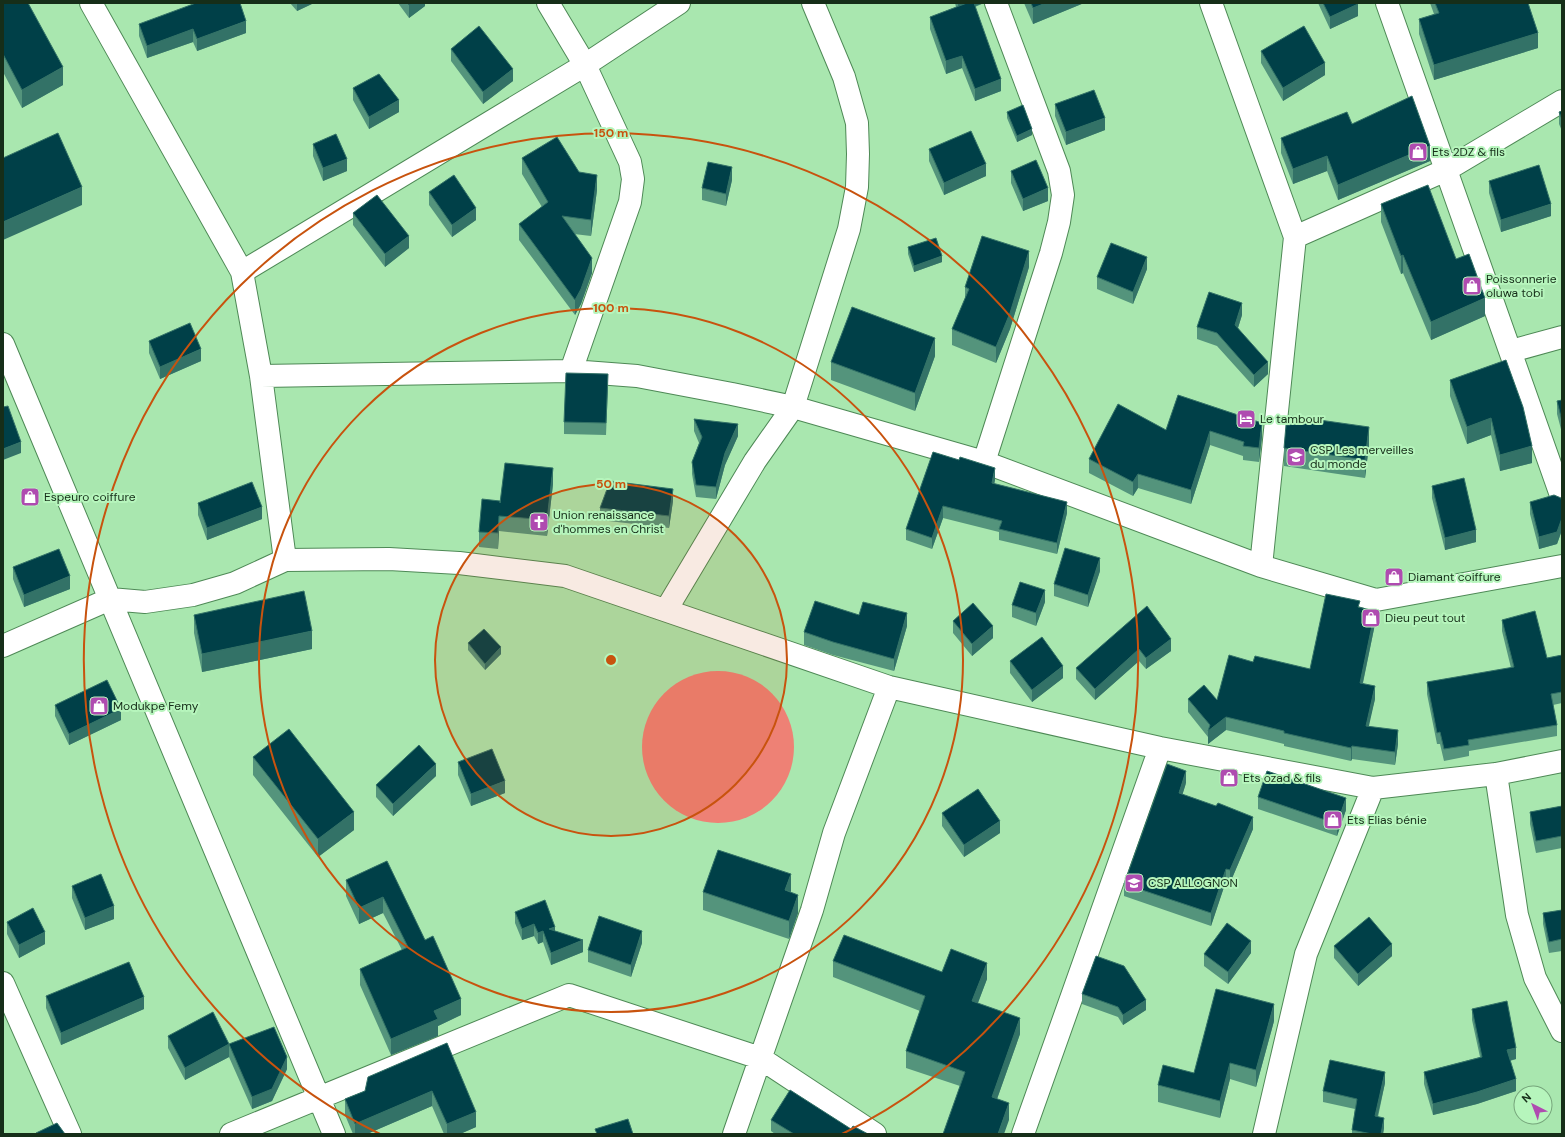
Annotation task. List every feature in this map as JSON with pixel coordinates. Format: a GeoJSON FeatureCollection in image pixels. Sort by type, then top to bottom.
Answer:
{"type":"FeatureCollection","features":[{"type":"Feature","properties":{"kind":"street"},"geometry":{"type":"LineString","coordinates":[[91,3],[242,272],[261,376],[285,560]]}},
{"type":"Feature","properties":{"kind":"street"},"geometry":{"type":"LineString","coordinates":[[548,3],[585,65],[630,162],[633,179],[630,202],[571,371]]}},
{"type":"Feature","properties":{"kind":"street"},"geometry":{"type":"LineString","coordinates":[[242,272],[585,65],[679,3]]}},
{"type":"Feature","properties":{"kind":"street"},"geometry":{"type":"LineString","coordinates":[[666,610],[755,461],[793,407],[849,229],[857,187],[858,154],[856,123],[844,77],[813,3]]}},
{"type":"Feature","properties":{"kind":"street"},"geometry":{"type":"LineString","coordinates":[[984,462],[1051,253],[1059,222],[1063,195],[1059,171],[996,3]]}},
{"type":"Feature","properties":{"kind":"street"},"geometry":{"type":"LineString","coordinates":[[1211,3],[1295,237],[1261,566]]}},
{"type":"Feature","properties":{"kind":"street"},"geometry":{"type":"LineString","coordinates":[[1387,3],[1562,498]]}},
{"type":"Feature","properties":{"kind":"street"},"geometry":{"type":"LineString","coordinates":[[1295,237],[1446,170],[1562,101]]}},
{"type":"Feature","properties":{"kind":"street"},"geometry":{"type":"LineString","coordinates":[[1511,351],[1562,336]]}},
{"type":"Feature","properties":{"kind":"street"},"geometry":{"type":"LineString","coordinates":[[3,344],[334,1134]]}},
{"type":"Feature","properties":{"kind":"street"},"geometry":{"type":"LineString","coordinates":[[261,376],[571,371],[637,376],[793,407],[984,462],[1261,566],[1376,600],[1562,566]]}},
{"type":"Feature","properties":{"kind":"street"},"geometry":{"type":"LineString","coordinates":[[3,646],[110,599],[145,602],[193,595],[235,583],[285,560],[397,559],[459,563],[565,576],[889,686],[1160,748],[1374,788],[1496,774],[1562,761]]}},
{"type":"Feature","properties":{"kind":"street"},"geometry":{"type":"LineString","coordinates":[[734,1134],[812,910],[834,833],[889,686]]}},
{"type":"Feature","properties":{"kind":"street"},"geometry":{"type":"LineString","coordinates":[[1023,1134],[1160,748]]}},
{"type":"Feature","properties":{"kind":"street"},"geometry":{"type":"LineString","coordinates":[[1496,774],[1517,915],[1535,978],[1562,1031]]}},
{"type":"Feature","properties":{"kind":"street"},"geometry":{"type":"LineString","coordinates":[[1264,1134],[1306,954],[1374,788]]}},
{"type":"Feature","properties":{"kind":"street"},"geometry":{"type":"LineString","coordinates":[[3,983],[70,1134]]}},
{"type":"Feature","properties":{"kind":"street"},"geometry":{"type":"LineString","coordinates":[[230,1134],[569,995],[760,1058],[875,1134]]}},
{"type":"Feature","properties":{"kind":"shaded area"},"geometry":{"type":"Polygon","coordinates":[[[725,671],[747,676],[760,683],[772,693],[782,705],[789,718],[793,732],[793,762],[789,776],[782,789],[772,801],[760,811],[747,818],[733,822],[711,823],[689,818],[676,811],[664,801],[654,789],[647,776],[643,762],[642,740],[647,718],[654,705],[664,693],[676,683],[689,676],[703,672],[725,671]]]}},
{"type":"Feature","properties":{"kind":"building"},"geometry":{"type":"Polygon","coordinates":[[[3,3],[28,3],[63,67],[22,90],[3,54],[3,3]]]}},
{"type":"Feature","properties":{"kind":"building"},"geometry":{"type":"Polygon","coordinates":[[[196,3],[240,3],[246,21],[197,39],[193,29],[147,46],[139,24],[196,3]]]}},
{"type":"Feature","properties":{"kind":"building"},"geometry":{"type":"Polygon","coordinates":[[[967,3],[974,3],[1001,79],[975,89],[962,56],[946,61],[930,17],[967,3]]]}},
{"type":"Feature","properties":{"kind":"building"},"geometry":{"type":"Polygon","coordinates":[[[1031,3],[1046,3],[1033,8],[1031,3]]]}},
{"type":"Feature","properties":{"kind":"building"},"geometry":{"type":"Polygon","coordinates":[[[1323,3],[1357,3],[1358,4],[1330,17],[1323,3]]]}},
{"type":"Feature","properties":{"kind":"building"},"geometry":{"type":"Polygon","coordinates":[[[1435,3],[1528,3],[1538,33],[1434,65],[1419,19],[1439,13],[1435,3]]]}},
{"type":"Feature","properties":{"kind":"building"},"geometry":{"type":"Polygon","coordinates":[[[479,26],[513,69],[483,92],[451,49],[479,26]]]}},
{"type":"Feature","properties":{"kind":"building"},"geometry":{"type":"Polygon","coordinates":[[[1304,26],[1325,63],[1283,88],[1261,51],[1304,26]]]}},
{"type":"Feature","properties":{"kind":"building"},"geometry":{"type":"Polygon","coordinates":[[[379,74],[399,100],[369,117],[353,88],[379,74]]]}},
{"type":"Feature","properties":{"kind":"building"},"geometry":{"type":"Polygon","coordinates":[[[1094,90],[1105,118],[1066,132],[1055,104],[1094,90]]]}},
{"type":"Feature","properties":{"kind":"building"},"geometry":{"type":"Polygon","coordinates":[[[1412,96],[1430,146],[1338,185],[1327,156],[1293,169],[1281,138],[1347,112],[1352,124],[1412,96]]]}},
{"type":"Feature","properties":{"kind":"building"},"geometry":{"type":"Polygon","coordinates":[[[1023,105],[1032,129],[1017,136],[1007,112],[1023,105]]]}},
{"type":"Feature","properties":{"kind":"building"},"geometry":{"type":"Polygon","coordinates":[[[1562,111],[1562,119],[1559,112],[1562,111]]]}},
{"type":"Feature","properties":{"kind":"building"},"geometry":{"type":"Polygon","coordinates":[[[971,131],[986,164],[944,183],[929,149],[971,131]]]}},
{"type":"Feature","properties":{"kind":"building"},"geometry":{"type":"Polygon","coordinates":[[[58,133],[82,187],[3,222],[3,158],[58,133]]]}},
{"type":"Feature","properties":{"kind":"building"},"geometry":{"type":"Polygon","coordinates":[[[336,134],[347,159],[323,168],[313,144],[336,134]]]}},
{"type":"Feature","properties":{"kind":"building"},"geometry":{"type":"Polygon","coordinates":[[[557,137],[579,172],[597,175],[591,220],[562,216],[592,258],[581,289],[575,300],[519,224],[548,202],[522,158],[557,137]]]}},
{"type":"Feature","properties":{"kind":"building"},"geometry":{"type":"Polygon","coordinates":[[[1036,160],[1048,188],[1023,199],[1011,171],[1036,160]]]}},
{"type":"Feature","properties":{"kind":"building"},"geometry":{"type":"Polygon","coordinates":[[[708,162],[732,167],[726,194],[702,188],[708,162]]]}},
{"type":"Feature","properties":{"kind":"building"},"geometry":{"type":"Polygon","coordinates":[[[1539,165],[1551,204],[1501,220],[1489,181],[1539,165]]]}},
{"type":"Feature","properties":{"kind":"building"},"geometry":{"type":"Polygon","coordinates":[[[454,175],[476,208],[452,225],[429,192],[454,175]]]}},
{"type":"Feature","properties":{"kind":"building"},"geometry":{"type":"Polygon","coordinates":[[[1428,185],[1456,259],[1469,254],[1485,298],[1431,322],[1403,255],[1401,256],[1381,204],[1428,185]]]}},
{"type":"Feature","properties":{"kind":"building"},"geometry":{"type":"Polygon","coordinates":[[[377,195],[409,236],[385,254],[353,213],[377,195]]]}},
{"type":"Feature","properties":{"kind":"building"},"geometry":{"type":"Polygon","coordinates":[[[982,236],[1029,251],[1010,313],[996,347],[952,329],[969,289],[965,287],[982,236]]]}},
{"type":"Feature","properties":{"kind":"building"},"geometry":{"type":"Polygon","coordinates":[[[936,238],[942,256],[914,266],[908,247],[936,238]]]}},
{"type":"Feature","properties":{"kind":"building"},"geometry":{"type":"Polygon","coordinates":[[[1111,243],[1147,257],[1133,292],[1097,277],[1111,243]]]}},
{"type":"Feature","properties":{"kind":"building"},"geometry":{"type":"Polygon","coordinates":[[[1209,292],[1242,303],[1235,325],[1268,362],[1254,375],[1217,333],[1197,327],[1209,292]]]}},
{"type":"Feature","properties":{"kind":"building"},"geometry":{"type":"Polygon","coordinates":[[[852,307],[935,338],[915,393],[831,362],[852,307]]]}},
{"type":"Feature","properties":{"kind":"building"},"geometry":{"type":"Polygon","coordinates":[[[190,323],[201,349],[160,367],[149,341],[190,323]]]}},
{"type":"Feature","properties":{"kind":"building"},"geometry":{"type":"Polygon","coordinates":[[[1506,360],[1523,407],[1532,446],[1500,455],[1491,418],[1467,427],[1450,380],[1506,360]]]}},
{"type":"Feature","properties":{"kind":"building"},"geometry":{"type":"Polygon","coordinates":[[[566,373],[608,374],[606,423],[564,422],[566,373]]]}},
{"type":"Feature","properties":{"kind":"building"},"geometry":{"type":"Polygon","coordinates":[[[1178,395],[1262,423],[1259,448],[1243,446],[1244,442],[1210,431],[1191,490],[1138,474],[1133,482],[1089,459],[1118,404],[1166,430],[1178,395]]]}},
{"type":"Feature","properties":{"kind":"building"},"geometry":{"type":"Polygon","coordinates":[[[1562,400],[1562,421],[1557,401],[1562,400]]]}},
{"type":"Feature","properties":{"kind":"building"},"geometry":{"type":"Polygon","coordinates":[[[8,406],[21,442],[3,449],[3,407],[8,406]]]}},
{"type":"Feature","properties":{"kind":"building"},"geometry":{"type":"Polygon","coordinates":[[[1291,416],[1369,427],[1365,460],[1284,448],[1286,425],[1290,425],[1291,416]]]}},
{"type":"Feature","properties":{"kind":"building"},"geometry":{"type":"Polygon","coordinates":[[[694,419],[738,424],[725,453],[716,487],[696,485],[692,462],[702,437],[694,419]]]}},
{"type":"Feature","properties":{"kind":"building"},"geometry":{"type":"Polygon","coordinates":[[[933,452],[959,460],[960,457],[995,468],[992,483],[1067,502],[1057,543],[999,529],[1002,521],[943,506],[932,538],[906,529],[933,452]]]}},
{"type":"Feature","properties":{"kind":"building"},"geometry":{"type":"Polygon","coordinates":[[[505,463],[553,468],[547,520],[499,516],[498,533],[479,532],[482,499],[500,501],[500,503],[505,463]]]}},
{"type":"Feature","properties":{"kind":"building"},"geometry":{"type":"Polygon","coordinates":[[[1464,478],[1476,530],[1445,538],[1432,486],[1464,478]]]}},
{"type":"Feature","properties":{"kind":"building"},"geometry":{"type":"Polygon","coordinates":[[[610,481],[673,489],[669,516],[600,508],[610,481]]]}},
{"type":"Feature","properties":{"kind":"building"},"geometry":{"type":"Polygon","coordinates":[[[252,482],[262,507],[207,528],[198,503],[252,482]]]}},
{"type":"Feature","properties":{"kind":"building"},"geometry":{"type":"Polygon","coordinates":[[[1554,495],[1561,498],[1562,503],[1562,518],[1557,532],[1539,537],[1530,502],[1554,495]]]}},
{"type":"Feature","properties":{"kind":"building"},"geometry":{"type":"Polygon","coordinates":[[[1065,548],[1100,558],[1088,595],[1054,584],[1065,548]]]}},
{"type":"Feature","properties":{"kind":"building"},"geometry":{"type":"Polygon","coordinates":[[[59,549],[70,576],[24,595],[13,567],[59,549]]]}},
{"type":"Feature","properties":{"kind":"building"},"geometry":{"type":"Polygon","coordinates":[[[1020,582],[1045,590],[1036,613],[1012,605],[1020,582]]]}},
{"type":"Feature","properties":{"kind":"building"},"geometry":{"type":"Polygon","coordinates":[[[304,591],[312,631],[202,654],[194,615],[304,591]]]}},
{"type":"Feature","properties":{"kind":"building"},"geometry":{"type":"Polygon","coordinates":[[[1326,594],[1360,601],[1358,607],[1375,611],[1360,683],[1375,686],[1366,726],[1398,730],[1395,752],[1352,746],[1351,748],[1284,733],[1284,731],[1226,717],[1208,731],[1210,725],[1188,699],[1204,685],[1217,700],[1229,655],[1253,662],[1255,656],[1310,669],[1326,594]]]}},
{"type":"Feature","properties":{"kind":"building"},"geometry":{"type":"Polygon","coordinates":[[[815,601],[859,615],[863,602],[907,613],[894,659],[833,642],[804,632],[815,601]]]}},
{"type":"Feature","properties":{"kind":"building"},"geometry":{"type":"Polygon","coordinates":[[[973,603],[993,626],[972,644],[953,621],[973,603]]]}},
{"type":"Feature","properties":{"kind":"building"},"geometry":{"type":"Polygon","coordinates":[[[1147,606],[1171,639],[1146,658],[1139,649],[1095,689],[1076,668],[1147,606]]]}},
{"type":"Feature","properties":{"kind":"building"},"geometry":{"type":"Polygon","coordinates":[[[1535,611],[1547,658],[1562,655],[1562,692],[1551,694],[1557,725],[1468,740],[1469,745],[1444,749],[1440,732],[1437,733],[1427,682],[1514,667],[1502,620],[1535,611]]]}},
{"type":"Feature","properties":{"kind":"building"},"geometry":{"type":"Polygon","coordinates":[[[484,629],[501,647],[485,664],[468,643],[484,629]]]}},
{"type":"Feature","properties":{"kind":"building"},"geometry":{"type":"Polygon","coordinates":[[[1042,637],[1063,666],[1032,690],[1010,661],[1042,637]]]}},
{"type":"Feature","properties":{"kind":"building"},"geometry":{"type":"Polygon","coordinates":[[[107,680],[121,709],[69,734],[55,705],[107,680]]]}},
{"type":"Feature","properties":{"kind":"building"},"geometry":{"type":"Polygon","coordinates":[[[289,729],[354,812],[318,839],[253,757],[289,729]]]}},
{"type":"Feature","properties":{"kind":"building"},"geometry":{"type":"Polygon","coordinates":[[[419,745],[436,764],[393,804],[376,785],[419,745]]]}},
{"type":"Feature","properties":{"kind":"building"},"geometry":{"type":"Polygon","coordinates":[[[492,749],[505,781],[471,794],[458,762],[492,749]]]}},
{"type":"Feature","properties":{"kind":"building"},"geometry":{"type":"Polygon","coordinates":[[[1167,764],[1186,771],[1179,793],[1216,806],[1218,803],[1253,817],[1230,870],[1226,869],[1211,913],[1124,884],[1167,764]]]}},
{"type":"Feature","properties":{"kind":"building"},"geometry":{"type":"Polygon","coordinates":[[[1267,771],[1346,798],[1337,824],[1258,797],[1267,771]]]}},
{"type":"Feature","properties":{"kind":"building"},"geometry":{"type":"Polygon","coordinates":[[[978,789],[1000,821],[964,845],[942,813],[978,789]]]}},
{"type":"Feature","properties":{"kind":"building"},"geometry":{"type":"Polygon","coordinates":[[[1562,806],[1562,836],[1536,841],[1530,812],[1562,806]]]}},
{"type":"Feature","properties":{"kind":"building"},"geometry":{"type":"Polygon","coordinates":[[[718,850],[791,874],[785,890],[798,895],[789,921],[703,892],[718,850]]]}},
{"type":"Feature","properties":{"kind":"building"},"geometry":{"type":"Polygon","coordinates":[[[387,861],[425,940],[433,936],[461,999],[434,1011],[438,1019],[391,1039],[360,969],[408,947],[383,897],[359,908],[346,880],[387,861]]]}},
{"type":"Feature","properties":{"kind":"building"},"geometry":{"type":"Polygon","coordinates":[[[101,874],[114,906],[85,918],[72,886],[101,874]]]}},
{"type":"Feature","properties":{"kind":"building"},"geometry":{"type":"Polygon","coordinates":[[[545,900],[555,927],[549,929],[583,940],[551,953],[543,931],[538,933],[534,924],[522,929],[515,912],[545,900]]]}},
{"type":"Feature","properties":{"kind":"building"},"geometry":{"type":"Polygon","coordinates":[[[33,908],[45,932],[19,945],[7,922],[33,908]]]}},
{"type":"Feature","properties":{"kind":"building"},"geometry":{"type":"Polygon","coordinates":[[[1562,910],[1562,939],[1549,942],[1543,913],[1562,910]]]}},
{"type":"Feature","properties":{"kind":"building"},"geometry":{"type":"Polygon","coordinates":[[[599,916],[642,931],[631,965],[588,950],[599,916]]]}},
{"type":"Feature","properties":{"kind":"building"},"geometry":{"type":"Polygon","coordinates":[[[1369,917],[1392,944],[1358,974],[1334,946],[1369,917]]]}},
{"type":"Feature","properties":{"kind":"building"},"geometry":{"type":"Polygon","coordinates":[[[1227,923],[1251,941],[1228,972],[1204,954],[1227,923]]]}},
{"type":"Feature","properties":{"kind":"building"},"geometry":{"type":"Polygon","coordinates":[[[844,935],[942,972],[951,949],[987,963],[972,1001],[1020,1018],[992,1097],[1009,1103],[998,1134],[943,1134],[965,1072],[906,1051],[925,996],[833,961],[844,935]]]}},
{"type":"Feature","properties":{"kind":"building"},"geometry":{"type":"Polygon","coordinates":[[[1096,956],[1124,966],[1146,1000],[1123,1015],[1118,1007],[1082,994],[1096,956]]]}},
{"type":"Feature","properties":{"kind":"building"},"geometry":{"type":"Polygon","coordinates":[[[129,962],[144,997],[61,1033],[46,996],[129,962]]]}},
{"type":"Feature","properties":{"kind":"building"},"geometry":{"type":"Polygon","coordinates":[[[1216,989],[1274,1004],[1256,1070],[1230,1063],[1220,1101],[1158,1085],[1163,1065],[1194,1073],[1216,989]]]}},
{"type":"Feature","properties":{"kind":"building"},"geometry":{"type":"Polygon","coordinates":[[[1507,1001],[1516,1048],[1507,1050],[1516,1079],[1433,1104],[1424,1072],[1482,1057],[1472,1009],[1507,1001]]]}},
{"type":"Feature","properties":{"kind":"building"},"geometry":{"type":"Polygon","coordinates":[[[213,1012],[229,1044],[185,1068],[168,1036],[213,1012]]]}},
{"type":"Feature","properties":{"kind":"building"},"geometry":{"type":"Polygon","coordinates":[[[274,1027],[287,1057],[272,1089],[252,1097],[229,1044],[274,1027]]]}},
{"type":"Feature","properties":{"kind":"building"},"geometry":{"type":"Polygon","coordinates":[[[447,1043],[476,1112],[447,1124],[432,1091],[355,1124],[345,1099],[365,1091],[368,1077],[447,1043]]]}},
{"type":"Feature","properties":{"kind":"building"},"geometry":{"type":"Polygon","coordinates":[[[1330,1060],[1385,1072],[1375,1116],[1384,1118],[1381,1134],[1372,1134],[1352,1130],[1357,1099],[1323,1091],[1330,1060]]]}},
{"type":"Feature","properties":{"kind":"building"},"geometry":{"type":"Polygon","coordinates":[[[790,1090],[851,1129],[853,1126],[868,1134],[794,1134],[771,1120],[790,1090]]]}},
{"type":"Feature","properties":{"kind":"building"},"geometry":{"type":"Polygon","coordinates":[[[628,1119],[633,1134],[597,1134],[595,1129],[628,1119]]]}},
{"type":"Feature","properties":{"kind":"building"},"geometry":{"type":"Polygon","coordinates":[[[57,1123],[65,1134],[36,1133],[57,1123]]]}},
{"type":"Feature","properties":{"kind":"place","name":"Ets 2DZ & fils"},"geometry":{"type":"Point","coordinates":[1418,152]}},
{"type":"Feature","properties":{"kind":"place","name":"Poissonnerie oluwa tobi"},"geometry":{"type":"Point","coordinates":[1472,286]}},
{"type":"Feature","properties":{"kind":"place","name":"Le tambour"},"geometry":{"type":"Point","coordinates":[1246,419]}},
{"type":"Feature","properties":{"kind":"place","name":"CSP Les merveilles du monde"},"geometry":{"type":"Point","coordinates":[1296,457]}},
{"type":"Feature","properties":{"kind":"place","name":"Espeuro coiffure"},"geometry":{"type":"Point","coordinates":[30,497]}},
{"type":"Feature","properties":{"kind":"place","name":"Union renaissance d'hommes en Christ"},"geometry":{"type":"Point","coordinates":[539,522]}},
{"type":"Feature","properties":{"kind":"place","name":"Diamant coiffure"},"geometry":{"type":"Point","coordinates":[1394,577]}},
{"type":"Feature","properties":{"kind":"place","name":"Dieu peut tout"},"geometry":{"type":"Point","coordinates":[1371,618]}},
{"type":"Feature","properties":{"kind":"place","name":"Modukpe Femy"},"geometry":{"type":"Point","coordinates":[99,706]}},
{"type":"Feature","properties":{"kind":"place","name":"Ets ozad & fils"},"geometry":{"type":"Point","coordinates":[1229,778]}},
{"type":"Feature","properties":{"kind":"place","name":"Ets Elias bénie"},"geometry":{"type":"Point","coordinates":[1333,820]}},
{"type":"Feature","properties":{"kind":"place","name":"CSP ALLOGNON"},"geometry":{"type":"Point","coordinates":[1134,883]}}]}
